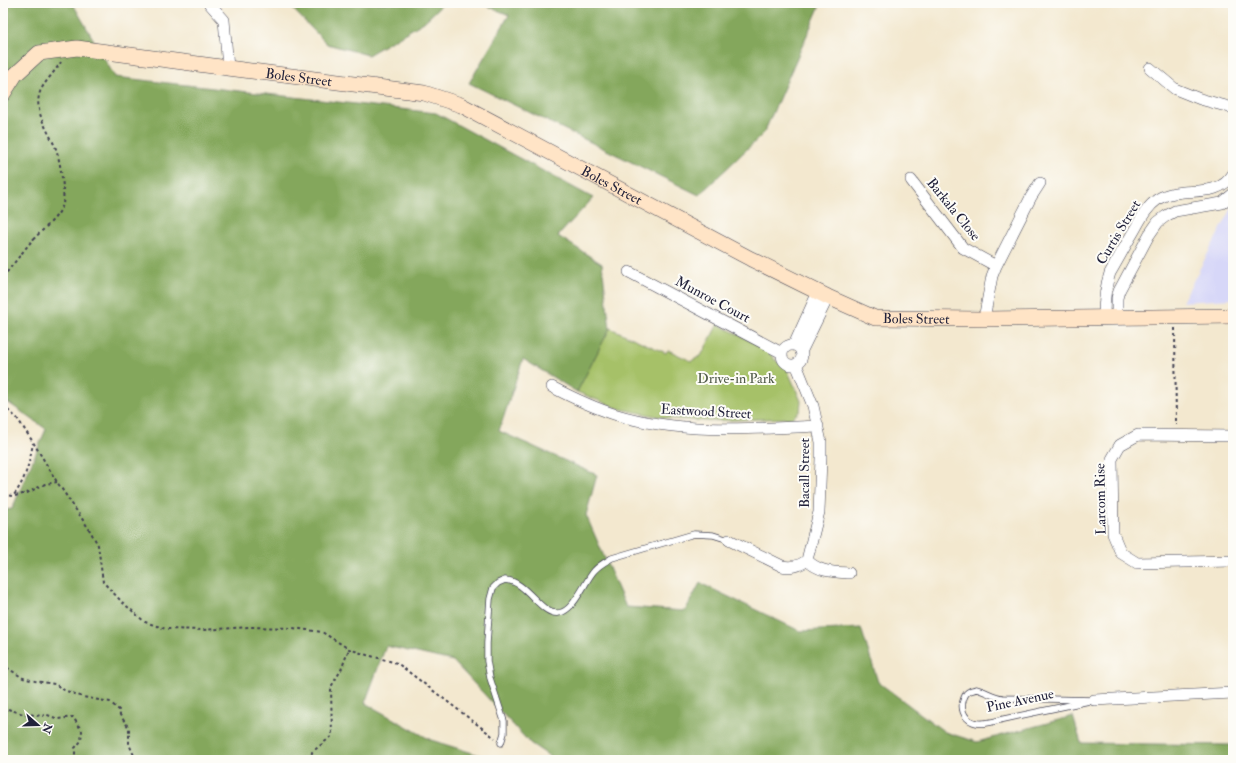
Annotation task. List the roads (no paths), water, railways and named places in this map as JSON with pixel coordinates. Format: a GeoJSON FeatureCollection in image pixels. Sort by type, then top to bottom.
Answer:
{"type":"FeatureCollection","features":[{"type":"Feature","properties":{"kind":"street"},"geometry":{"type":"LineString","coordinates":[[209,3],[224,20],[228,68]]}},
{"type":"Feature","properties":{"kind":"street","name":"Boles Street"},"geometry":{"type":"LineString","coordinates":[[3,94],[15,75],[39,53],[77,48],[424,93],[461,105],[745,255],[875,318],[984,319],[1233,316]]}},
{"type":"Feature","properties":{"kind":"street"},"geometry":{"type":"LineString","coordinates":[[1150,68],[1175,89],[1200,99],[1233,108]]}},
{"type":"Feature","properties":{"kind":"street","name":"Curtis Street"},"geometry":{"type":"LineString","coordinates":[[1110,317],[1105,295],[1110,273],[1150,205],[1159,198],[1171,194],[1212,190],[1220,187],[1233,174]]}},
{"type":"Feature","properties":{"kind":"street","name":"Barkala Close"},"geometry":{"type":"LineString","coordinates":[[911,180],[963,248],[996,266]]}},
{"type":"Feature","properties":{"kind":"street"},"geometry":{"type":"LineString","coordinates":[[984,319],[992,276],[996,266],[1040,183]]}},
{"type":"Feature","properties":{"kind":"street","name":"Curtis Street"},"geometry":{"type":"LineString","coordinates":[[1110,317],[1119,291],[1149,235],[1158,222],[1175,211],[1222,203],[1233,194]]}},
{"type":"Feature","properties":{"kind":"street","name":"Munroe Court"},"geometry":{"type":"LineString","coordinates":[[629,272],[782,353]]}},
{"type":"Feature","properties":{"kind":"street"},"geometry":{"type":"LineString","coordinates":[[797,349],[787,347],[784,349],[782,353],[783,360],[789,364],[796,364],[800,359],[797,349],[823,294]]}},
{"type":"Feature","properties":{"kind":"street","name":"Bacall Street"},"geometry":{"type":"LineString","coordinates":[[796,364],[807,389],[821,442],[819,512],[807,560]]}},
{"type":"Feature","properties":{"kind":"street","name":"Eastwood Street"},"geometry":{"type":"LineString","coordinates":[[552,387],[617,415],[659,424],[699,428],[818,426]]}},
{"type":"Feature","properties":{"kind":"street","name":"Larcom Rise"},"geometry":{"type":"LineString","coordinates":[[1233,436],[1176,434],[1138,435],[1120,445],[1112,459],[1113,534],[1121,553],[1137,563],[1233,561]]}},
{"type":"Feature","properties":{"kind":"street"},"geometry":{"type":"LineString","coordinates":[[729,540],[782,566],[796,566],[807,560],[811,564],[824,570],[849,573]]}},
{"type":"Feature","properties":{"kind":"street","name":"Pine Avenue"},"geometry":{"type":"LineString","coordinates":[[1094,700],[1233,693]]}},
{"type":"Feature","properties":{"kind":"lane"},"geometry":{"type":"LineString","coordinates":[[501,743],[504,733],[504,720],[490,678],[487,661],[490,599],[493,588],[498,583],[505,580],[514,582],[526,590],[541,606],[550,612],[560,612],[565,611],[573,604],[594,571],[600,565],[612,558],[694,534],[713,535],[729,540]]}},
{"type":"Feature","properties":{"kind":"lane","name":"Pine Avenue"},"geometry":{"type":"LineString","coordinates":[[976,689],[996,697],[1003,698],[1094,700],[982,724],[974,723],[967,719],[962,712],[962,704],[965,696],[969,691],[976,689]]}},
{"type":"Feature","properties":{"kind":"park label","name":"Drive-in Park"},"geometry":{"type":"Point","coordinates":[736,378]}}]}
